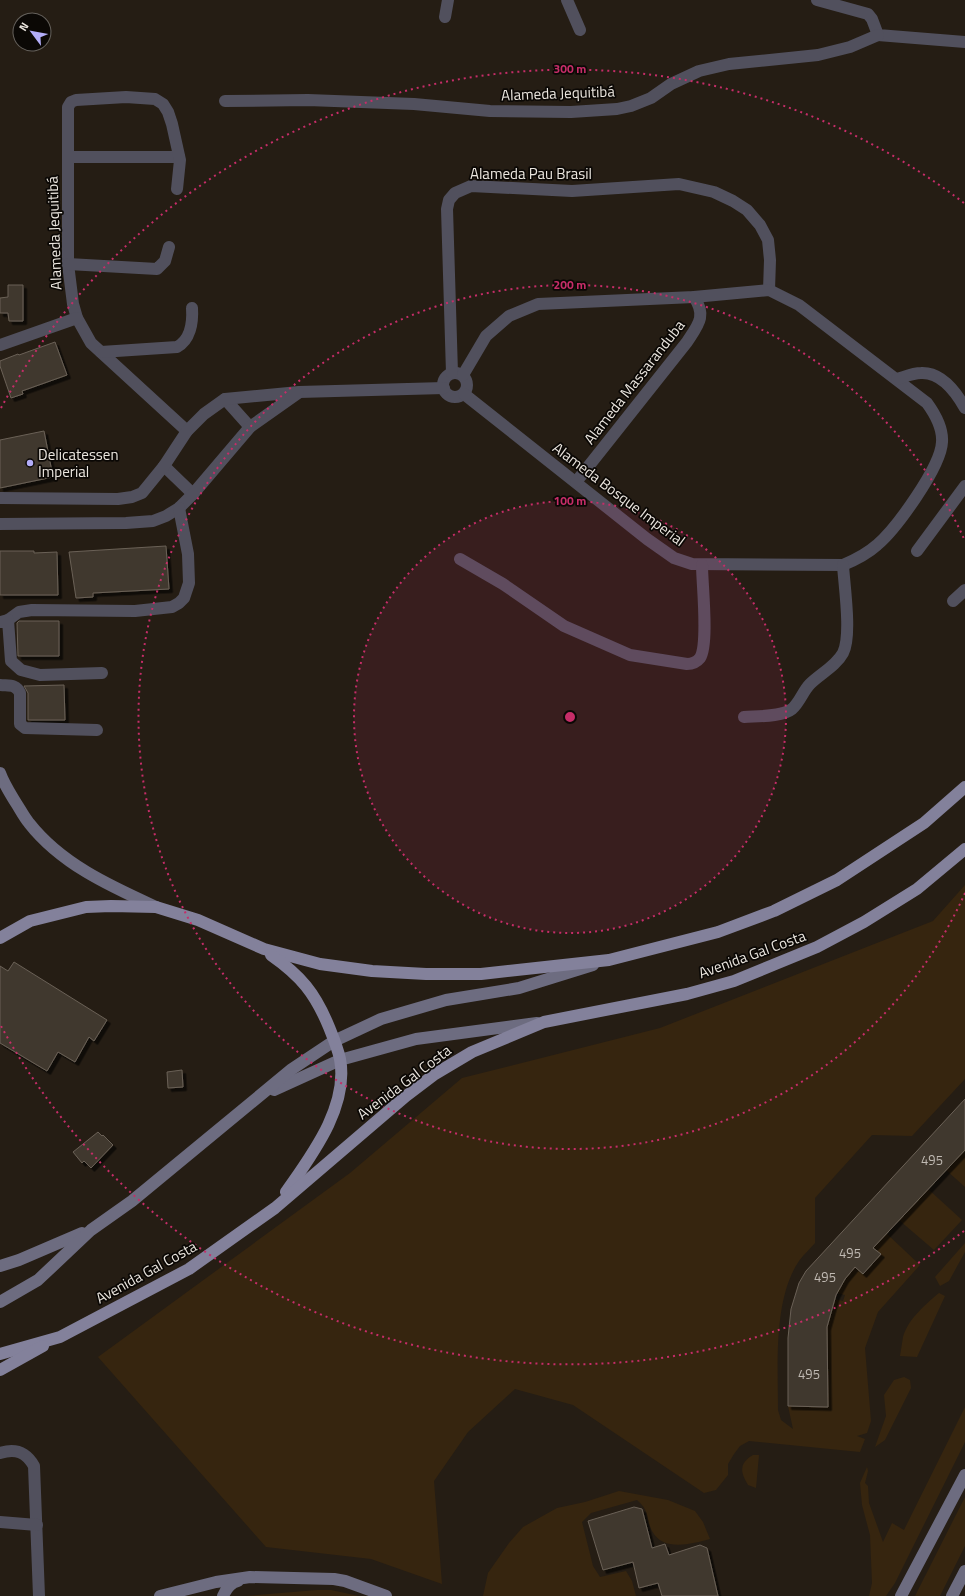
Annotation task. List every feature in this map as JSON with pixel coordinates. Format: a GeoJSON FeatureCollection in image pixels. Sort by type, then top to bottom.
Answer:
{"type":"FeatureCollection","features":[{"type":"Feature","properties":{"kind":"main road"},"geometry":{"type":"LineString","coordinates":[[0,773],[4,783],[28,823],[49,845],[69,861],[109,885],[156,907],[198,920],[264,949],[320,964],[372,971],[426,974],[482,974],[609,960]]}},
{"type":"Feature","properties":{"kind":"main road"},"geometry":{"type":"LineString","coordinates":[[0,1302],[38,1280],[91,1230],[132,1201],[292,1069],[334,1041],[381,1018],[446,1000],[519,988],[609,960],[718,932],[774,910],[837,880],[924,823],[965,787]]}},
{"type":"Feature","properties":{"kind":"main road","name":"Avenida Gal Costa"},"geometry":{"type":"LineString","coordinates":[[0,1354],[60,1336],[189,1270],[275,1208],[406,1096],[435,1074],[472,1052],[544,1022],[687,994],[734,981],[817,947],[864,922],[917,889],[965,849]]}},
{"type":"Feature","properties":{"kind":"main road"},"geometry":{"type":"LineString","coordinates":[[0,938],[30,921],[86,907],[156,907]]}},
{"type":"Feature","properties":{"kind":"main road"},"geometry":{"type":"LineString","coordinates":[[264,949],[302,979],[320,1006],[340,1060],[339,1096],[332,1115],[310,1158],[275,1208]]}},
{"type":"Feature","properties":{"kind":"main road"},"geometry":{"type":"LineString","coordinates":[[258,1098],[340,1060],[416,1039],[544,1022]]}},
{"type":"Feature","properties":{"kind":"main road"},"geometry":{"type":"LineString","coordinates":[[0,1266],[19,1260],[91,1230]]}},
{"type":"Feature","properties":{"kind":"main road"},"geometry":{"type":"LineString","coordinates":[[0,1370],[60,1336]]}},
{"type":"Feature","properties":{"kind":"main road"},"geometry":{"type":"LineString","coordinates":[[901,1596],[965,1475]]}},
{"type":"Feature","properties":{"kind":"main road"},"geometry":{"type":"LineString","coordinates":[[952,1596],[965,1571]]}},
{"type":"Feature","properties":{"kind":"main road"},"geometry":{"type":"LineString","coordinates":[[223,1596],[227,1588],[233,1582],[250,1577]]}},
{"type":"Feature","properties":{"kind":"main road"},"geometry":{"type":"LineString","coordinates":[[160,1596],[216,1582],[250,1577],[334,1579],[345,1581],[386,1596]]}},
{"type":"Feature","properties":{"kind":"street"},"geometry":{"type":"LineString","coordinates":[[445,17],[448,0]]}},
{"type":"Feature","properties":{"kind":"street"},"geometry":{"type":"LineString","coordinates":[[567,0],[580,30]]}},
{"type":"Feature","properties":{"kind":"street"},"geometry":{"type":"LineString","coordinates":[[817,0],[868,14],[872,19],[878,35],[965,42]]}},
{"type":"Feature","properties":{"kind":"street","name":"Alameda Jequitibá"},"geometry":{"type":"LineString","coordinates":[[225,101],[308,100],[369,102],[414,104],[490,111],[571,112],[617,109],[631,106],[651,98],[671,84],[699,71],[729,64],[818,55],[850,47],[878,35]]}},
{"type":"Feature","properties":{"kind":"street","name":"Alameda Jequitibá"},"geometry":{"type":"LineString","coordinates":[[179,157],[168,112],[163,104],[155,99],[126,97],[76,100],[71,102],[68,107],[68,264],[77,318],[91,343],[187,431]]}},
{"type":"Feature","properties":{"kind":"street"},"geometry":{"type":"LineString","coordinates":[[68,157],[179,157],[177,189]]}},
{"type":"Feature","properties":{"kind":"street","name":"Alameda Pau Brasil"},"geometry":{"type":"LineString","coordinates":[[457,374],[447,209],[449,200],[455,192],[471,186],[572,191],[679,184],[714,192],[747,210],[760,225],[768,240],[770,260],[769,290]]}},
{"type":"Feature","properties":{"kind":"street"},"geometry":{"type":"LineString","coordinates":[[68,264],[157,269],[165,261],[169,246]]}},
{"type":"Feature","properties":{"kind":"street"},"geometry":{"type":"LineString","coordinates":[[457,374],[468,382],[468,386],[464,394],[455,397],[446,393],[444,388],[444,379],[457,374],[486,336],[509,316],[538,304],[694,297],[769,290]]}},
{"type":"Feature","properties":{"kind":"street","name":"Alameda Bosque Imperial"},"geometry":{"type":"LineString","coordinates":[[464,394],[659,548],[674,558],[692,564],[843,565],[856,560],[878,545],[906,512],[928,478],[938,459],[942,442],[939,425],[927,403],[897,379],[799,305],[769,290]]}},
{"type":"Feature","properties":{"kind":"street","name":"Alameda Massaranduba"},"geometry":{"type":"LineString","coordinates":[[576,482],[687,342],[699,323],[701,313],[699,305],[694,297]]}},
{"type":"Feature","properties":{"kind":"street"},"geometry":{"type":"LineString","coordinates":[[100,352],[177,347],[183,344],[193,320],[192,308]]}},
{"type":"Feature","properties":{"kind":"street"},"geometry":{"type":"LineString","coordinates":[[0,345],[77,318]]}},
{"type":"Feature","properties":{"kind":"street"},"geometry":{"type":"LineString","coordinates":[[897,379],[921,373],[939,377],[960,398],[965,408]]}},
{"type":"Feature","properties":{"kind":"street"},"geometry":{"type":"LineString","coordinates":[[0,498],[118,500],[142,493],[164,466],[187,431],[204,414],[225,399],[299,392],[444,388]]}},
{"type":"Feature","properties":{"kind":"street"},"geometry":{"type":"LineString","coordinates":[[0,524],[126,523],[153,520],[166,516],[179,508],[193,494],[250,427],[299,392]]}},
{"type":"Feature","properties":{"kind":"street"},"geometry":{"type":"LineString","coordinates":[[225,399],[250,427]]}},
{"type":"Feature","properties":{"kind":"street"},"geometry":{"type":"LineString","coordinates":[[164,466],[193,494]]}},
{"type":"Feature","properties":{"kind":"street"},"geometry":{"type":"LineString","coordinates":[[917,551],[965,486]]}},
{"type":"Feature","properties":{"kind":"street"},"geometry":{"type":"LineString","coordinates":[[102,673],[40,675],[21,670],[11,661],[4,621],[19,612],[32,610],[135,611],[172,607],[179,603],[184,598],[190,583],[188,554],[179,508]]}},
{"type":"Feature","properties":{"kind":"street"},"geometry":{"type":"LineString","coordinates":[[460,559],[503,584],[564,626],[630,655],[686,664],[694,664],[700,658],[705,643],[702,564]]}},
{"type":"Feature","properties":{"kind":"street"},"geometry":{"type":"LineString","coordinates":[[744,717],[782,714],[791,709],[809,685],[844,652],[846,637],[846,609],[843,565]]}},
{"type":"Feature","properties":{"kind":"street"},"geometry":{"type":"LineString","coordinates":[[953,601],[965,590]]}},
{"type":"Feature","properties":{"kind":"street"},"geometry":{"type":"LineString","coordinates":[[0,685],[15,686],[18,689],[20,693],[20,724],[24,728],[96,730]]}},
{"type":"Feature","properties":{"kind":"street"},"geometry":{"type":"LineString","coordinates":[[0,1453],[17,1451],[25,1454],[34,1466],[39,1596]]}},
{"type":"Feature","properties":{"kind":"street"},"geometry":{"type":"LineString","coordinates":[[0,1522],[37,1525]]}},
{"type":"Feature","properties":{"kind":"shaded area"},"geometry":{"type":"Polygon","coordinates":[[[965,885],[965,1079],[912,1136],[872,1135],[815,1198],[815,1243],[799,1261],[791,1277],[785,1294],[781,1313],[778,1354],[778,1410],[781,1420],[793,1429],[788,1406],[828,1407],[827,1327],[835,1299],[843,1301],[845,1295],[837,1293],[845,1279],[855,1267],[864,1274],[880,1255],[873,1248],[886,1233],[920,1265],[878,1312],[865,1348],[871,1421],[867,1433],[857,1436],[865,1439],[860,1452],[749,1441],[740,1446],[734,1454],[728,1464],[728,1475],[716,1490],[704,1493],[573,1405],[515,1389],[468,1432],[434,1481],[442,1584],[371,1559],[266,1547],[98,1357],[350,1173],[462,1078],[660,1028],[933,921],[965,885]]]}},
{"type":"Feature","properties":{"kind":"shaded area"},"geometry":{"type":"Polygon","coordinates":[[[965,1150],[965,1187],[946,1170],[965,1150]]]}},
{"type":"Feature","properties":{"kind":"shaded area"},"geometry":{"type":"Polygon","coordinates":[[[928,1189],[962,1220],[934,1250],[899,1220],[928,1189]]]}},
{"type":"Feature","properties":{"kind":"shaded area"},"geometry":{"type":"Polygon","coordinates":[[[965,1243],[965,1252],[949,1281],[940,1286],[935,1277],[965,1243]]]}},
{"type":"Feature","properties":{"kind":"shaded area"},"geometry":{"type":"Polygon","coordinates":[[[939,1293],[945,1296],[917,1357],[900,1356],[905,1330],[918,1312],[939,1293]]]}},
{"type":"Feature","properties":{"kind":"shaded area"},"geometry":{"type":"Polygon","coordinates":[[[904,1377],[910,1380],[911,1388],[885,1440],[875,1447],[886,1416],[884,1395],[894,1380],[904,1377]]]}},
{"type":"Feature","properties":{"kind":"shaded area"},"geometry":{"type":"Polygon","coordinates":[[[965,1407],[965,1442],[895,1583],[886,1596],[869,1596],[872,1583],[870,1535],[862,1505],[860,1483],[867,1467],[868,1471],[865,1483],[868,1486],[869,1503],[883,1542],[892,1523],[904,1530],[965,1407]]]}},
{"type":"Feature","properties":{"kind":"shaded area"},"geometry":{"type":"Polygon","coordinates":[[[753,1455],[759,1455],[756,1488],[748,1485],[742,1472],[745,1461],[753,1455]]]}},
{"type":"Feature","properties":{"kind":"shaded area"},"geometry":{"type":"Polygon","coordinates":[[[619,1491],[668,1500],[695,1511],[703,1522],[710,1539],[678,1545],[663,1542],[657,1538],[652,1531],[646,1512],[637,1500],[591,1513],[582,1522],[593,1566],[600,1577],[626,1571],[632,1581],[636,1596],[483,1596],[488,1573],[509,1543],[523,1527],[557,1508],[585,1502],[619,1491]]]}},
{"type":"Feature","properties":{"kind":"shaded area"},"geometry":{"type":"Polygon","coordinates":[[[965,1497],[965,1546],[940,1596],[915,1596],[965,1497]]]}},
{"type":"Feature","properties":{"kind":"shaded area"},"geometry":{"type":"Polygon","coordinates":[[[331,1590],[359,1596],[246,1596],[331,1590]]]}},
{"type":"Feature","properties":{"kind":"building"},"geometry":{"type":"Polygon","coordinates":[[[8,285],[23,285],[23,321],[9,321],[8,313],[0,313],[0,298],[8,297],[8,285]]]}},
{"type":"Feature","properties":{"kind":"building"},"geometry":{"type":"Polygon","coordinates":[[[55,342],[67,375],[22,391],[23,394],[11,398],[0,366],[0,361],[55,342]]]}},
{"type":"Feature","properties":{"kind":"building"},"geometry":{"type":"Polygon","coordinates":[[[44,431],[53,477],[0,488],[0,440],[44,431]]]}},
{"type":"Feature","properties":{"kind":"building"},"geometry":{"type":"Polygon","coordinates":[[[166,546],[169,589],[93,593],[93,597],[76,598],[69,552],[166,546]]]}},
{"type":"Feature","properties":{"kind":"building"},"geometry":{"type":"Polygon","coordinates":[[[0,551],[34,551],[34,553],[57,552],[58,595],[0,595],[0,551]]]}},
{"type":"Feature","properties":{"kind":"building"},"geometry":{"type":"Polygon","coordinates":[[[19,621],[59,621],[59,656],[18,656],[17,623],[19,621]]]}},
{"type":"Feature","properties":{"kind":"building"},"geometry":{"type":"Polygon","coordinates":[[[64,685],[65,720],[28,720],[28,693],[24,686],[64,685]]]}},
{"type":"Feature","properties":{"kind":"building"},"geometry":{"type":"Polygon","coordinates":[[[14,962],[107,1020],[94,1041],[89,1037],[75,1062],[58,1052],[47,1071],[0,1043],[0,966],[8,971],[14,962]]]}},
{"type":"Feature","properties":{"kind":"building"},"geometry":{"type":"Polygon","coordinates":[[[182,1070],[183,1087],[168,1088],[167,1072],[182,1070]]]}},
{"type":"Feature","properties":{"kind":"building"},"geometry":{"type":"Polygon","coordinates":[[[965,1099],[965,1150],[873,1248],[881,1254],[863,1274],[855,1267],[845,1279],[836,1295],[827,1327],[828,1407],[788,1406],[788,1338],[791,1309],[799,1283],[806,1271],[965,1099]]]}},
{"type":"Feature","properties":{"kind":"building"},"geometry":{"type":"Polygon","coordinates":[[[98,1132],[113,1145],[91,1168],[84,1161],[82,1163],[73,1152],[98,1132]]]}},
{"type":"Feature","properties":{"kind":"building"},"geometry":{"type":"Polygon","coordinates":[[[634,1507],[642,1509],[652,1548],[665,1544],[669,1555],[700,1545],[707,1548],[718,1596],[662,1596],[658,1583],[639,1588],[633,1562],[603,1570],[588,1521],[634,1507]]]}},
{"type":"Feature","properties":{"kind":"place","name":"Delicatessen Imperial"},"geometry":{"type":"Point","coordinates":[30,463]}}]}
